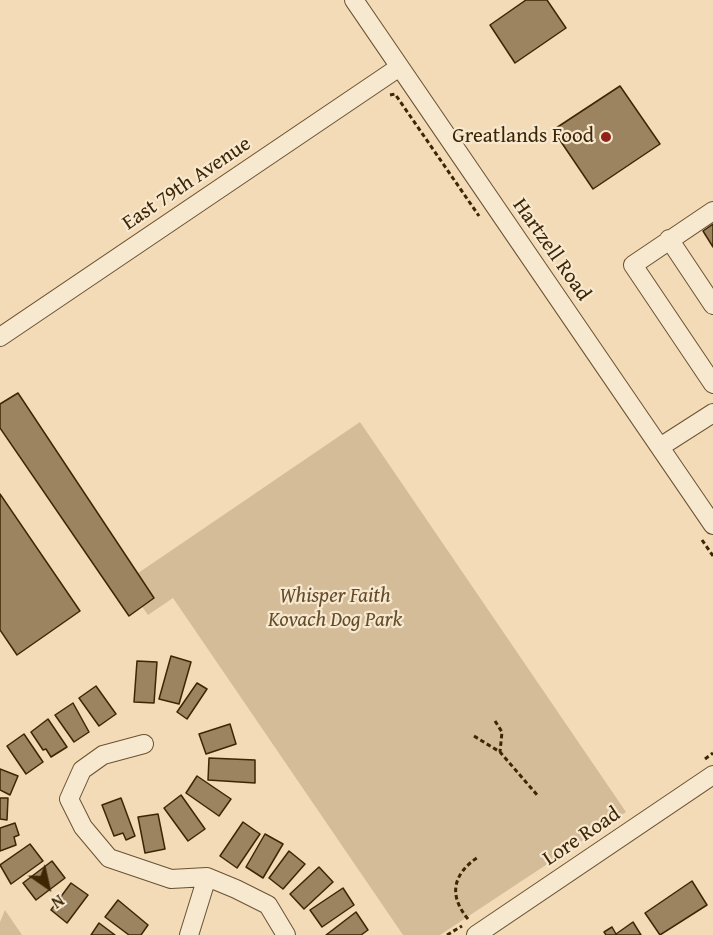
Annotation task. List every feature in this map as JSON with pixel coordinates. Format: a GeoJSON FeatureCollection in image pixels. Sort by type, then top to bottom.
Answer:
{"type":"FeatureCollection","features":[{"type":"Feature","properties":{"kind":"street","name":"Hartzell Road"},"geometry":{"type":"LineString","coordinates":[[354,0],[398,68],[713,525]]}},
{"type":"Feature","properties":{"kind":"street","name":"East 79th Avenue"},"geometry":{"type":"LineString","coordinates":[[0,337],[398,68]]}},
{"type":"Feature","properties":{"kind":"street"},"geometry":{"type":"LineString","coordinates":[[713,211],[633,265],[713,384]]}},
{"type":"Feature","properties":{"kind":"street"},"geometry":{"type":"LineString","coordinates":[[669,239],[713,304]]}},
{"type":"Feature","properties":{"kind":"street"},"geometry":{"type":"LineString","coordinates":[[660,447],[713,413]]}},
{"type":"Feature","properties":{"kind":"street"},"geometry":{"type":"LineString","coordinates":[[144,744],[104,755],[82,770],[69,799],[83,827],[109,858],[171,879],[207,877],[268,905],[286,935]]}},
{"type":"Feature","properties":{"kind":"street","name":"Lore Road"},"geometry":{"type":"LineString","coordinates":[[472,928],[713,776]]}},
{"type":"Feature","properties":{"kind":"street"},"geometry":{"type":"LineString","coordinates":[[189,935],[207,877]]}},
{"type":"Feature","properties":{"kind":"path"},"geometry":{"type":"LineString","coordinates":[[495,721],[502,732],[500,752]]}},
{"type":"Feature","properties":{"kind":"path"},"geometry":{"type":"LineString","coordinates":[[474,736],[500,752],[538,796]]}},
{"type":"Feature","properties":{"kind":"path"},"geometry":{"type":"LineString","coordinates":[[472,928],[456,902],[455,891],[461,870],[478,857]]}},
{"type":"Feature","properties":{"kind":"green space","name":"Whisper Faith Kovach Dog Park"},"geometry":{"type":"Polygon","coordinates":[[[360,422],[626,812],[440,935],[403,935],[173,598],[148,615],[125,582],[360,422]]]}},
{"type":"Feature","properties":{"kind":"green space"},"geometry":{"type":"Polygon","coordinates":[[[5,910],[22,935],[0,935],[0,922],[5,910]]]}},
{"type":"Feature","properties":{"kind":"building"},"geometry":{"type":"Polygon","coordinates":[[[526,0],[547,0],[566,28],[515,63],[490,25],[526,0]]]}},
{"type":"Feature","properties":{"kind":"building","name":"Greatlands Food"},"geometry":{"type":"Polygon","coordinates":[[[620,86],[660,144],[593,189],[553,130],[620,86]]]}},
{"type":"Feature","properties":{"kind":"building"},"geometry":{"type":"Polygon","coordinates":[[[713,224],[713,247],[703,231],[713,224]]]}},
{"type":"Feature","properties":{"kind":"building"},"geometry":{"type":"Polygon","coordinates":[[[18,393],[154,598],[129,616],[0,428],[0,404],[18,393]]]}},
{"type":"Feature","properties":{"kind":"building"},"geometry":{"type":"Polygon","coordinates":[[[0,494],[80,611],[17,655],[0,630],[0,494]]]}},
{"type":"Feature","properties":{"kind":"building"},"geometry":{"type":"Polygon","coordinates":[[[171,656],[191,662],[179,704],[159,699],[171,656]]]}},
{"type":"Feature","properties":{"kind":"building"},"geometry":{"type":"Polygon","coordinates":[[[137,661],[157,662],[154,703],[134,702],[137,661]]]}},
{"type":"Feature","properties":{"kind":"building"},"geometry":{"type":"Polygon","coordinates":[[[197,683],[207,689],[187,719],[177,712],[197,683]]]}},
{"type":"Feature","properties":{"kind":"building"},"geometry":{"type":"Polygon","coordinates":[[[96,686],[116,714],[99,726],[79,698],[96,686]]]}},
{"type":"Feature","properties":{"kind":"building"},"geometry":{"type":"Polygon","coordinates":[[[73,703],[89,732],[74,742],[55,715],[73,703]]]}},
{"type":"Feature","properties":{"kind":"building"},"geometry":{"type":"Polygon","coordinates":[[[48,719],[67,747],[51,757],[46,749],[43,750],[31,732],[48,719]]]}},
{"type":"Feature","properties":{"kind":"building"},"geometry":{"type":"Polygon","coordinates":[[[230,724],[236,744],[206,754],[199,734],[230,724]]]}},
{"type":"Feature","properties":{"kind":"building"},"geometry":{"type":"Polygon","coordinates":[[[24,734],[43,762],[26,774],[7,746],[24,734]]]}},
{"type":"Feature","properties":{"kind":"building"},"geometry":{"type":"Polygon","coordinates":[[[209,758],[255,760],[255,783],[208,780],[209,758]]]}},
{"type":"Feature","properties":{"kind":"building"},"geometry":{"type":"Polygon","coordinates":[[[0,769],[18,776],[10,795],[0,790],[0,769]]]}},
{"type":"Feature","properties":{"kind":"building"},"geometry":{"type":"Polygon","coordinates":[[[197,776],[231,799],[219,816],[186,793],[197,776]]]}},
{"type":"Feature","properties":{"kind":"building"},"geometry":{"type":"Polygon","coordinates":[[[181,795],[205,829],[188,841],[164,808],[181,795]]]}},
{"type":"Feature","properties":{"kind":"building"},"geometry":{"type":"Polygon","coordinates":[[[0,798],[8,798],[7,820],[0,819],[0,798]]]}},
{"type":"Feature","properties":{"kind":"building"},"geometry":{"type":"Polygon","coordinates":[[[121,798],[135,836],[126,840],[123,833],[114,836],[102,805],[121,798]]]}},
{"type":"Feature","properties":{"kind":"building"},"geometry":{"type":"Polygon","coordinates":[[[158,814],[165,849],[145,853],[138,817],[158,814]]]}},
{"type":"Feature","properties":{"kind":"building"},"geometry":{"type":"Polygon","coordinates":[[[243,822],[260,834],[237,868],[220,856],[243,822]]]}},
{"type":"Feature","properties":{"kind":"building"},"geometry":{"type":"Polygon","coordinates":[[[15,823],[19,835],[14,837],[16,845],[0,851],[0,828],[15,823]]]}},
{"type":"Feature","properties":{"kind":"building"},"geometry":{"type":"Polygon","coordinates":[[[265,834],[283,844],[263,878],[246,867],[265,834]]]}},
{"type":"Feature","properties":{"kind":"building"},"geometry":{"type":"Polygon","coordinates":[[[30,844],[43,861],[11,884],[0,865],[30,844]]]}},
{"type":"Feature","properties":{"kind":"building"},"geometry":{"type":"Polygon","coordinates":[[[289,851],[305,864],[283,889],[269,878],[289,851]]]}},
{"type":"Feature","properties":{"kind":"building"},"geometry":{"type":"Polygon","coordinates":[[[52,861],[65,878],[36,900],[23,883],[52,861]]]}},
{"type":"Feature","properties":{"kind":"building"},"geometry":{"type":"Polygon","coordinates":[[[319,867],[333,882],[304,909],[290,894],[319,867]]]}},
{"type":"Feature","properties":{"kind":"building"},"geometry":{"type":"Polygon","coordinates":[[[692,881],[707,905],[660,935],[645,913],[692,881]]]}},
{"type":"Feature","properties":{"kind":"building"},"geometry":{"type":"Polygon","coordinates":[[[71,883],[88,895],[67,923],[51,910],[71,883]]]}},
{"type":"Feature","properties":{"kind":"building"},"geometry":{"type":"Polygon","coordinates":[[[343,888],[354,905],[322,927],[310,910],[343,888]]]}},
{"type":"Feature","properties":{"kind":"building"},"geometry":{"type":"Polygon","coordinates":[[[118,900],[148,925],[141,935],[129,935],[105,917],[118,900]]]}},
{"type":"Feature","properties":{"kind":"building"},"geometry":{"type":"Polygon","coordinates":[[[356,912],[368,930],[361,935],[326,935],[356,912]]]}},
{"type":"Feature","properties":{"kind":"building"},"geometry":{"type":"Polygon","coordinates":[[[633,922],[641,935],[606,935],[604,932],[612,927],[616,934],[633,922]]]}},
{"type":"Feature","properties":{"kind":"building"},"geometry":{"type":"Polygon","coordinates":[[[99,923],[115,935],[91,935],[99,923]]]}},
{"type":"Feature","properties":{"kind":"place","name":"Greatlands Food"},"geometry":{"type":"Point","coordinates":[606,137]}}]}
